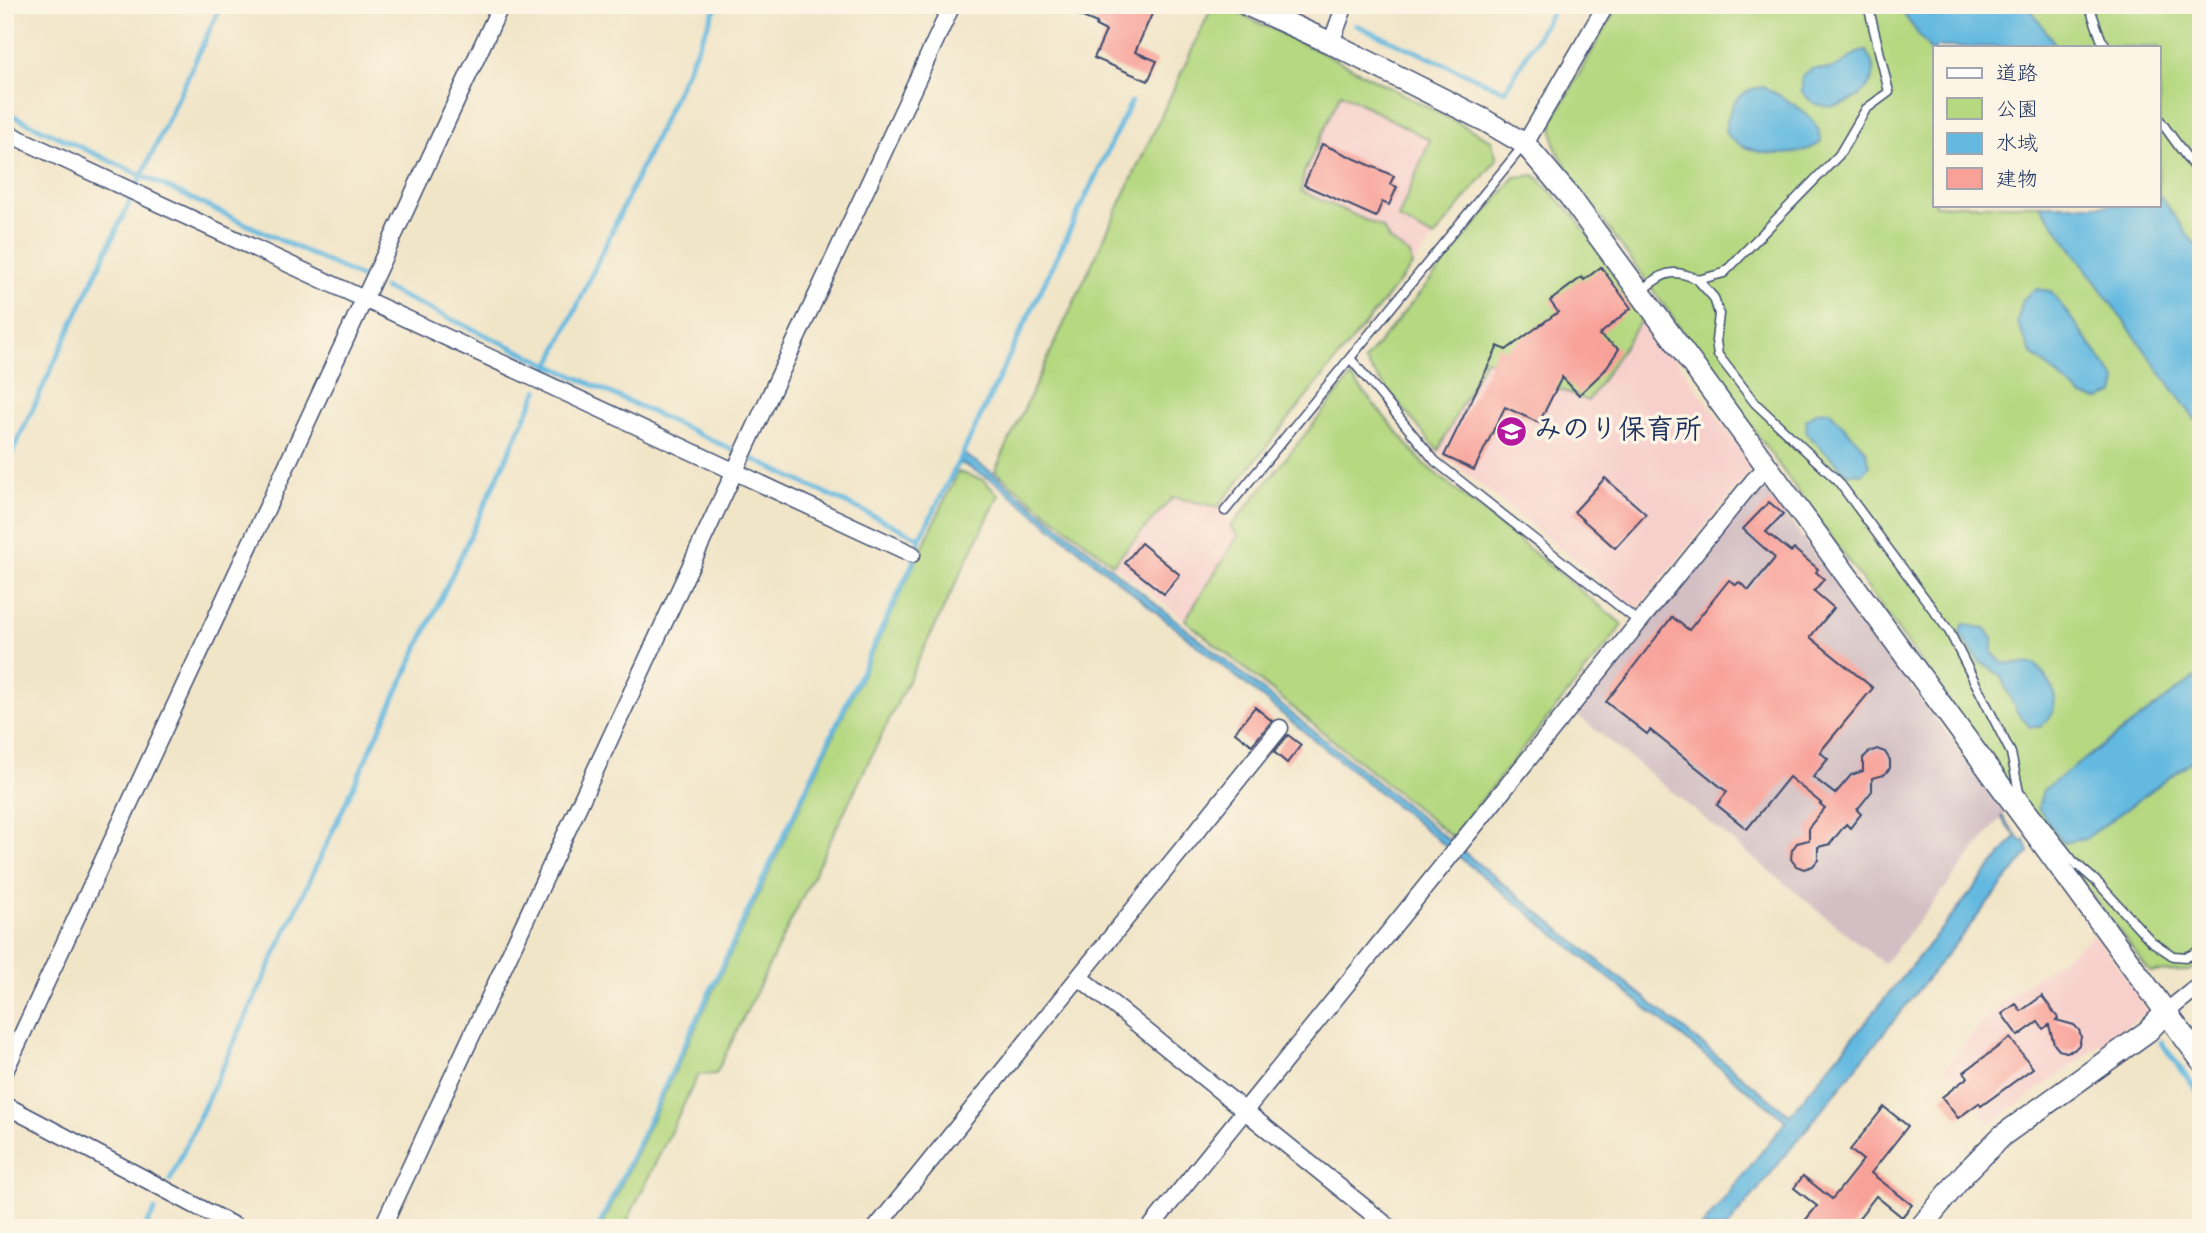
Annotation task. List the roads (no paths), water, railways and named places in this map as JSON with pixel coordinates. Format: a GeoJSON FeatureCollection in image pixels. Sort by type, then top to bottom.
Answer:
{"type":"FeatureCollection","features":[{"type":"Feature","properties":{"kind":"street"},"geometry":{"type":"LineString","coordinates":[[5,1071],[501,5]]}},
{"type":"Feature","properties":{"kind":"street"},"geometry":{"type":"LineString","coordinates":[[383,1228],[952,5]]}},
{"type":"Feature","properties":{"kind":"street"},"geometry":{"type":"LineString","coordinates":[[1247,5],[1484,120],[1525,144],[1570,197],[2201,1060]]}},
{"type":"Feature","properties":{"kind":"street"},"geometry":{"type":"LineString","coordinates":[[1331,44],[1345,5]]}},
{"type":"Feature","properties":{"kind":"street"},"geometry":{"type":"LineString","coordinates":[[1525,144],[1606,5]]}},
{"type":"Feature","properties":{"kind":"street"},"geometry":{"type":"LineString","coordinates":[[5,132],[912,554]]}},
{"type":"Feature","properties":{"kind":"street"},"geometry":{"type":"LineString","coordinates":[[1150,1228],[1766,468]]}},
{"type":"Feature","properties":{"kind":"street"},"geometry":{"type":"LineString","coordinates":[[876,1228],[1280,728]]}},
{"type":"Feature","properties":{"kind":"street"},"geometry":{"type":"LineString","coordinates":[[1079,977],[1390,1228]]}},
{"type":"Feature","properties":{"kind":"street"},"geometry":{"type":"LineString","coordinates":[[1920,1228],[1965,1172],[2003,1135],[2148,1031],[2166,1012],[2201,984]]}},
{"type":"Feature","properties":{"kind":"street"},"geometry":{"type":"LineString","coordinates":[[5,1105],[238,1228]]}},
{"type":"Feature","properties":{"kind":"lane"},"geometry":{"type":"LineString","coordinates":[[1698,280],[1724,272],[1839,155],[1866,109],[1889,92],[1868,5]]}},
{"type":"Feature","properties":{"kind":"lane"},"geometry":{"type":"LineString","coordinates":[[2089,5],[2101,39],[2106,46]]}},
{"type":"Feature","properties":{"kind":"lane"},"geometry":{"type":"LineString","coordinates":[[2160,120],[2201,177]]}},
{"type":"Feature","properties":{"kind":"lane"},"geometry":{"type":"LineString","coordinates":[[1225,512],[1525,144]]}},
{"type":"Feature","properties":{"kind":"lane"},"geometry":{"type":"LineString","coordinates":[[1639,292],[1663,273],[1685,273],[1698,280],[1714,298],[1719,313],[1716,341],[1718,355],[1755,403],[1838,481],[1950,631],[2011,753],[2020,792],[2073,861],[2098,883],[2151,941],[2173,956],[2187,957],[2201,950]]}},
{"type":"Feature","properties":{"kind":"lane"},"geometry":{"type":"LineString","coordinates":[[1350,358],[1435,461],[1639,622]]}},
{"type":"Feature","properties":{"kind":"water"},"geometry":{"type":"Polygon","coordinates":[[[1897,5],[2028,5],[2056,46],[1933,46],[1933,54],[1897,5]]]}},
{"type":"Feature","properties":{"kind":"water"},"geometry":{"type":"Polygon","coordinates":[[[1867,51],[1874,71],[1872,80],[1860,95],[1842,104],[1823,106],[1812,102],[1802,92],[1802,76],[1812,69],[1834,68],[1855,54],[1867,51]]]}},
{"type":"Feature","properties":{"kind":"water"},"geometry":{"type":"Polygon","coordinates":[[[1764,87],[1791,102],[1808,116],[1815,124],[1821,142],[1799,152],[1771,154],[1744,147],[1733,140],[1725,132],[1732,107],[1747,91],[1764,87]]]}},
{"type":"Feature","properties":{"kind":"water"},"geometry":{"type":"Polygon","coordinates":[[[2160,195],[2201,253],[2201,428],[2041,206],[2160,206],[2160,195]]]}},
{"type":"Feature","properties":{"kind":"water"},"geometry":{"type":"Polygon","coordinates":[[[2036,289],[2051,291],[2117,381],[2114,394],[2098,400],[2082,396],[2031,353],[2017,323],[2023,299],[2036,289]]]}},
{"type":"Feature","properties":{"kind":"water"},"geometry":{"type":"Polygon","coordinates":[[[1829,411],[1865,449],[1870,466],[1862,474],[1847,473],[1807,434],[1806,420],[1816,412],[1829,411]]]}},
{"type":"Feature","properties":{"kind":"water"},"geometry":{"type":"Polygon","coordinates":[[[965,455],[993,473],[1790,1115],[2016,837],[2002,816],[2022,842],[2025,840],[2029,852],[1727,1228],[1701,1228],[1786,1121],[994,481],[961,463],[965,455]]]}},
{"type":"Feature","properties":{"kind":"water"},"geometry":{"type":"Polygon","coordinates":[[[1964,624],[1985,629],[1993,638],[1993,654],[2003,663],[2035,664],[2048,680],[2055,703],[2048,719],[2040,727],[2030,727],[2017,712],[2000,675],[1980,662],[1959,633],[1964,624]]]}},
{"type":"Feature","properties":{"kind":"water"},"geometry":{"type":"Polygon","coordinates":[[[2201,673],[2201,754],[2085,839],[2063,843],[2038,808],[2043,790],[2201,673]]]}},
{"type":"Feature","properties":{"kind":"waterway"},"geometry":{"type":"LineString","coordinates":[[137,186],[221,5]]}},
{"type":"Feature","properties":{"kind":"waterway"},"geometry":{"type":"LineString","coordinates":[[545,375],[717,5]]}},
{"type":"Feature","properties":{"kind":"waterway"},"geometry":{"type":"LineString","coordinates":[[1356,25],[1505,91],[1556,5]]}},
{"type":"Feature","properties":{"kind":"waterway"},"geometry":{"type":"LineString","coordinates":[[961,457],[1131,102]]}},
{"type":"Feature","properties":{"kind":"waterway"},"geometry":{"type":"LineString","coordinates":[[5,112],[360,277]]}},
{"type":"Feature","properties":{"kind":"waterway"},"geometry":{"type":"LineString","coordinates":[[5,468],[130,201]]}},
{"type":"Feature","properties":{"kind":"waterway"},"geometry":{"type":"LineString","coordinates":[[384,288],[733,450]]}},
{"type":"Feature","properties":{"kind":"waterway"},"geometry":{"type":"LineString","coordinates":[[170,1180],[538,390]]}},
{"type":"Feature","properties":{"kind":"waterway"},"geometry":{"type":"LineString","coordinates":[[753,459],[920,538],[962,458]]}},
{"type":"Feature","properties":{"kind":"waterway"},"geometry":{"type":"LineString","coordinates":[[598,1228],[913,563],[920,538]]}},
{"type":"Feature","properties":{"kind":"waterway"},"geometry":{"type":"LineString","coordinates":[[2161,1042],[2201,1096]]}},
{"type":"Feature","properties":{"kind":"waterway"},"geometry":{"type":"LineString","coordinates":[[145,1228],[155,1210]]}},
{"type":"Feature","properties":{"kind":"place","name":"みのり保育所"},"geometry":{"type":"Point","coordinates":[1511,431]}}]}
